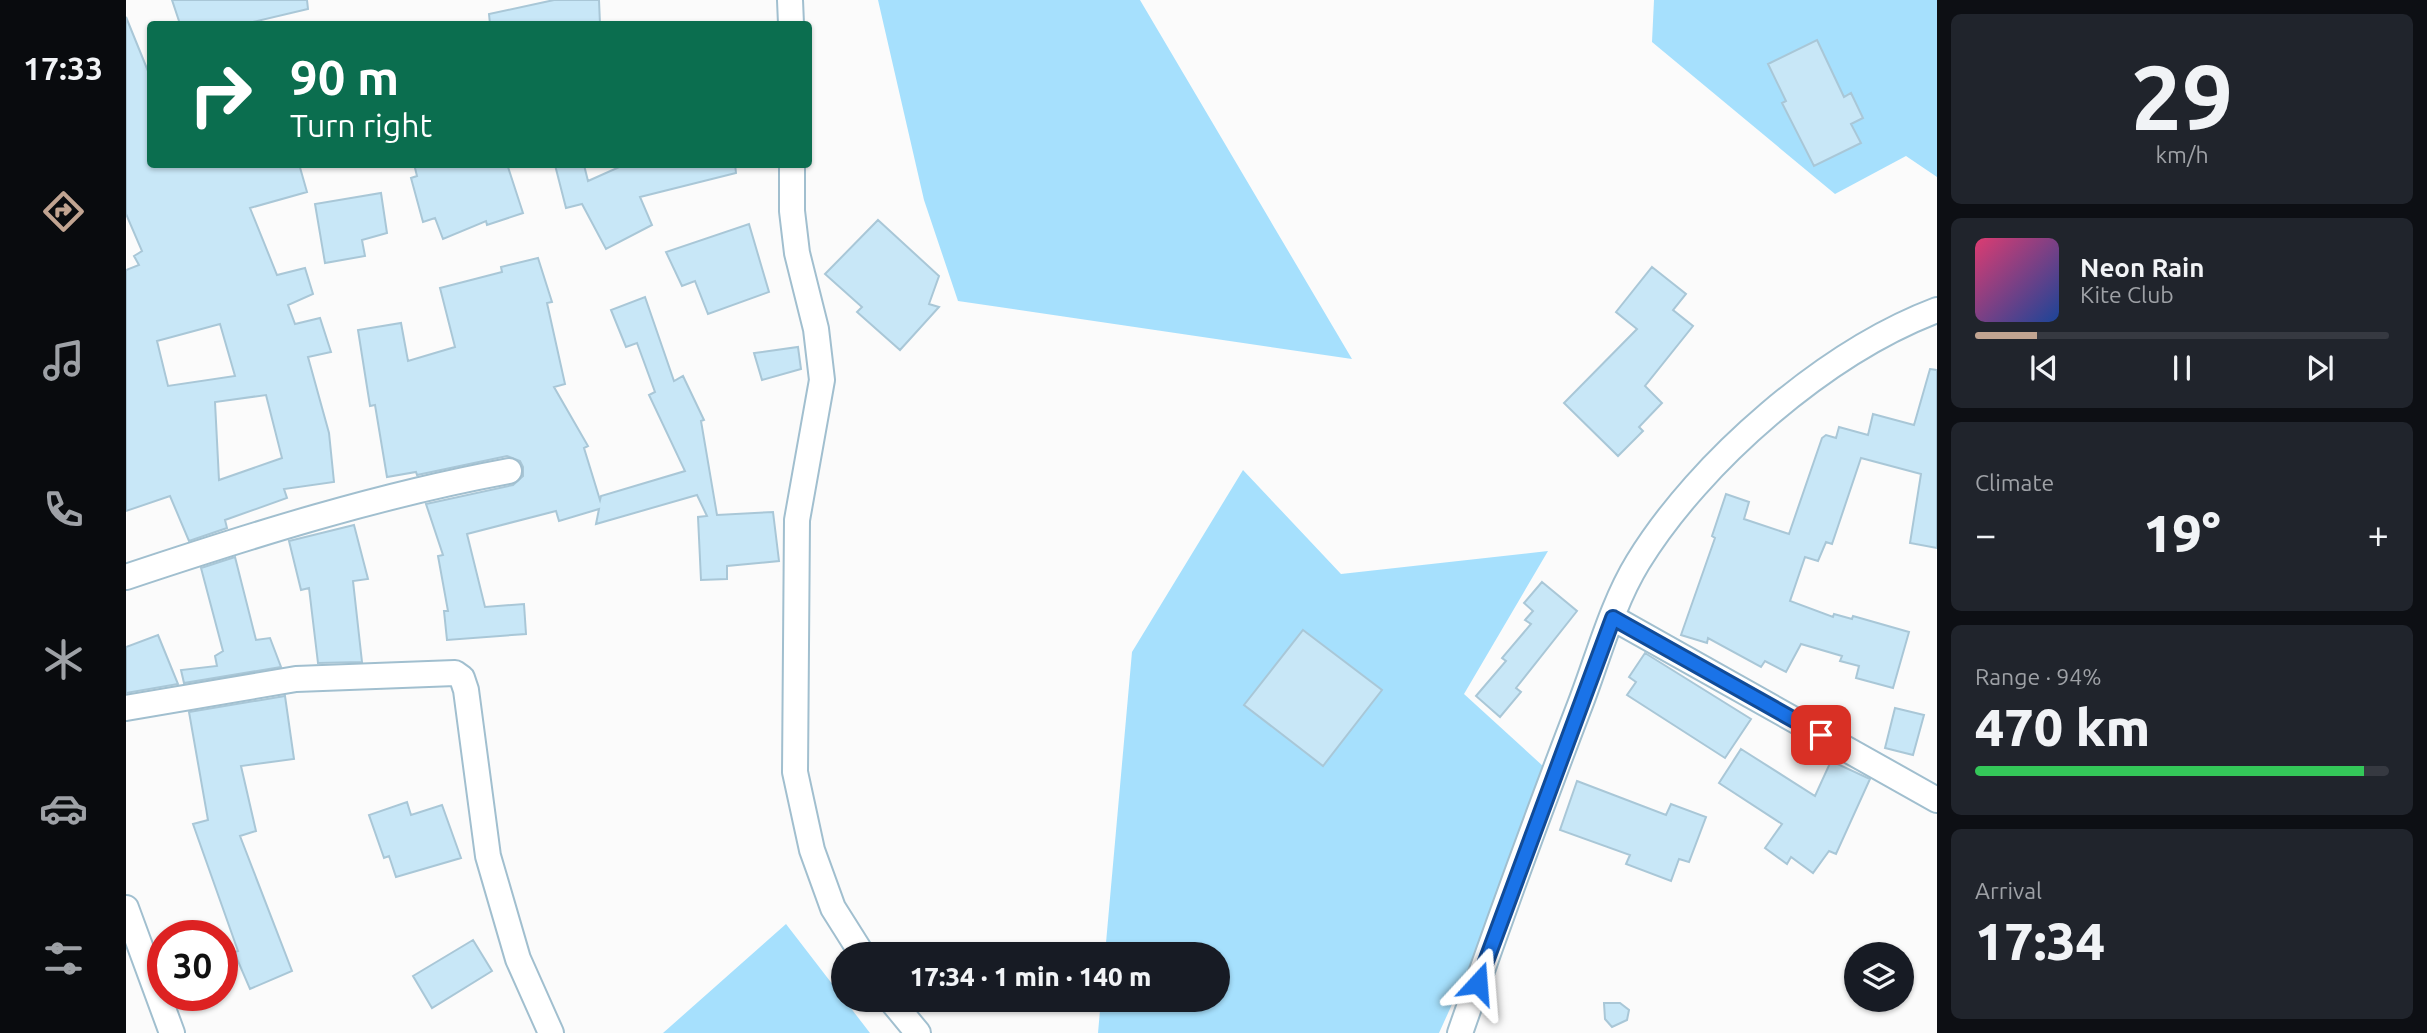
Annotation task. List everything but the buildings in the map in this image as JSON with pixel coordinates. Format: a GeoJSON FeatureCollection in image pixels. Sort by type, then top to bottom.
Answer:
{"type":"FeatureCollection","features":[{"type":"Feature","properties":{"kind":"street"},"geometry":{"type":"LineString","coordinates":[[790,0],[791,21]]}},
{"type":"Feature","properties":{"kind":"street"},"geometry":{"type":"LineString","coordinates":[[792,168],[792,211],[797,253],[816,329],[822,380],[797,520],[795,772],[813,850],[834,908],[855,942]]}},
{"type":"Feature","properties":{"kind":"street"},"geometry":{"type":"LineString","coordinates":[[1460,1033],[1512,883],[1613,618],[1637,564],[1677,506],[1735,444],[1821,375],[1869,341],[1937,310]]}},
{"type":"Feature","properties":{"kind":"street"},"geometry":{"type":"LineString","coordinates":[[126,577],[238,540],[426,486],[509,471]]}},
{"type":"Feature","properties":{"kind":"street"},"geometry":{"type":"LineString","coordinates":[[1613,618],[1937,800]]}},
{"type":"Feature","properties":{"kind":"street"},"geometry":{"type":"LineString","coordinates":[[126,708],[296,680],[455,673],[465,683],[488,856],[518,959],[551,1033]]}},
{"type":"Feature","properties":{"kind":"street"},"geometry":{"type":"LineString","coordinates":[[126,908],[172,1033]]}},
{"type":"Feature","properties":{"kind":"street"},"geometry":{"type":"LineString","coordinates":[[901,1012],[918,1033]]}},
{"type":"Feature","properties":{"kind":"shaded area"},"geometry":{"type":"Polygon","coordinates":[[[878,0],[1140,0],[1352,359],[958,301],[924,200],[878,0]]]}},
{"type":"Feature","properties":{"kind":"shaded area"},"geometry":{"type":"Polygon","coordinates":[[[1654,0],[1937,0],[1937,177],[1906,156],[1835,194],[1652,42],[1654,0]]]}},
{"type":"Feature","properties":{"kind":"shaded area"},"geometry":{"type":"Polygon","coordinates":[[[1243,470],[1341,574],[1548,551],[1464,694],[1544,767],[1513,870],[1439,1033],[1098,1033],[1100,1012],[1230,1012],[1230,942],[1106,942],[1132,652],[1243,470]]]}},
{"type":"Feature","properties":{"kind":"shaded area"},"geometry":{"type":"Polygon","coordinates":[[[786,924],[831,982],[831,1012],[854,1012],[870,1033],[663,1033],[786,924]]]}},
{"type":"Feature","properties":{"kind":"route"},"geometry":{"type":"LineString","coordinates":[[1478,983],[1512,883],[1613,618],[1821,735]]}}]}
